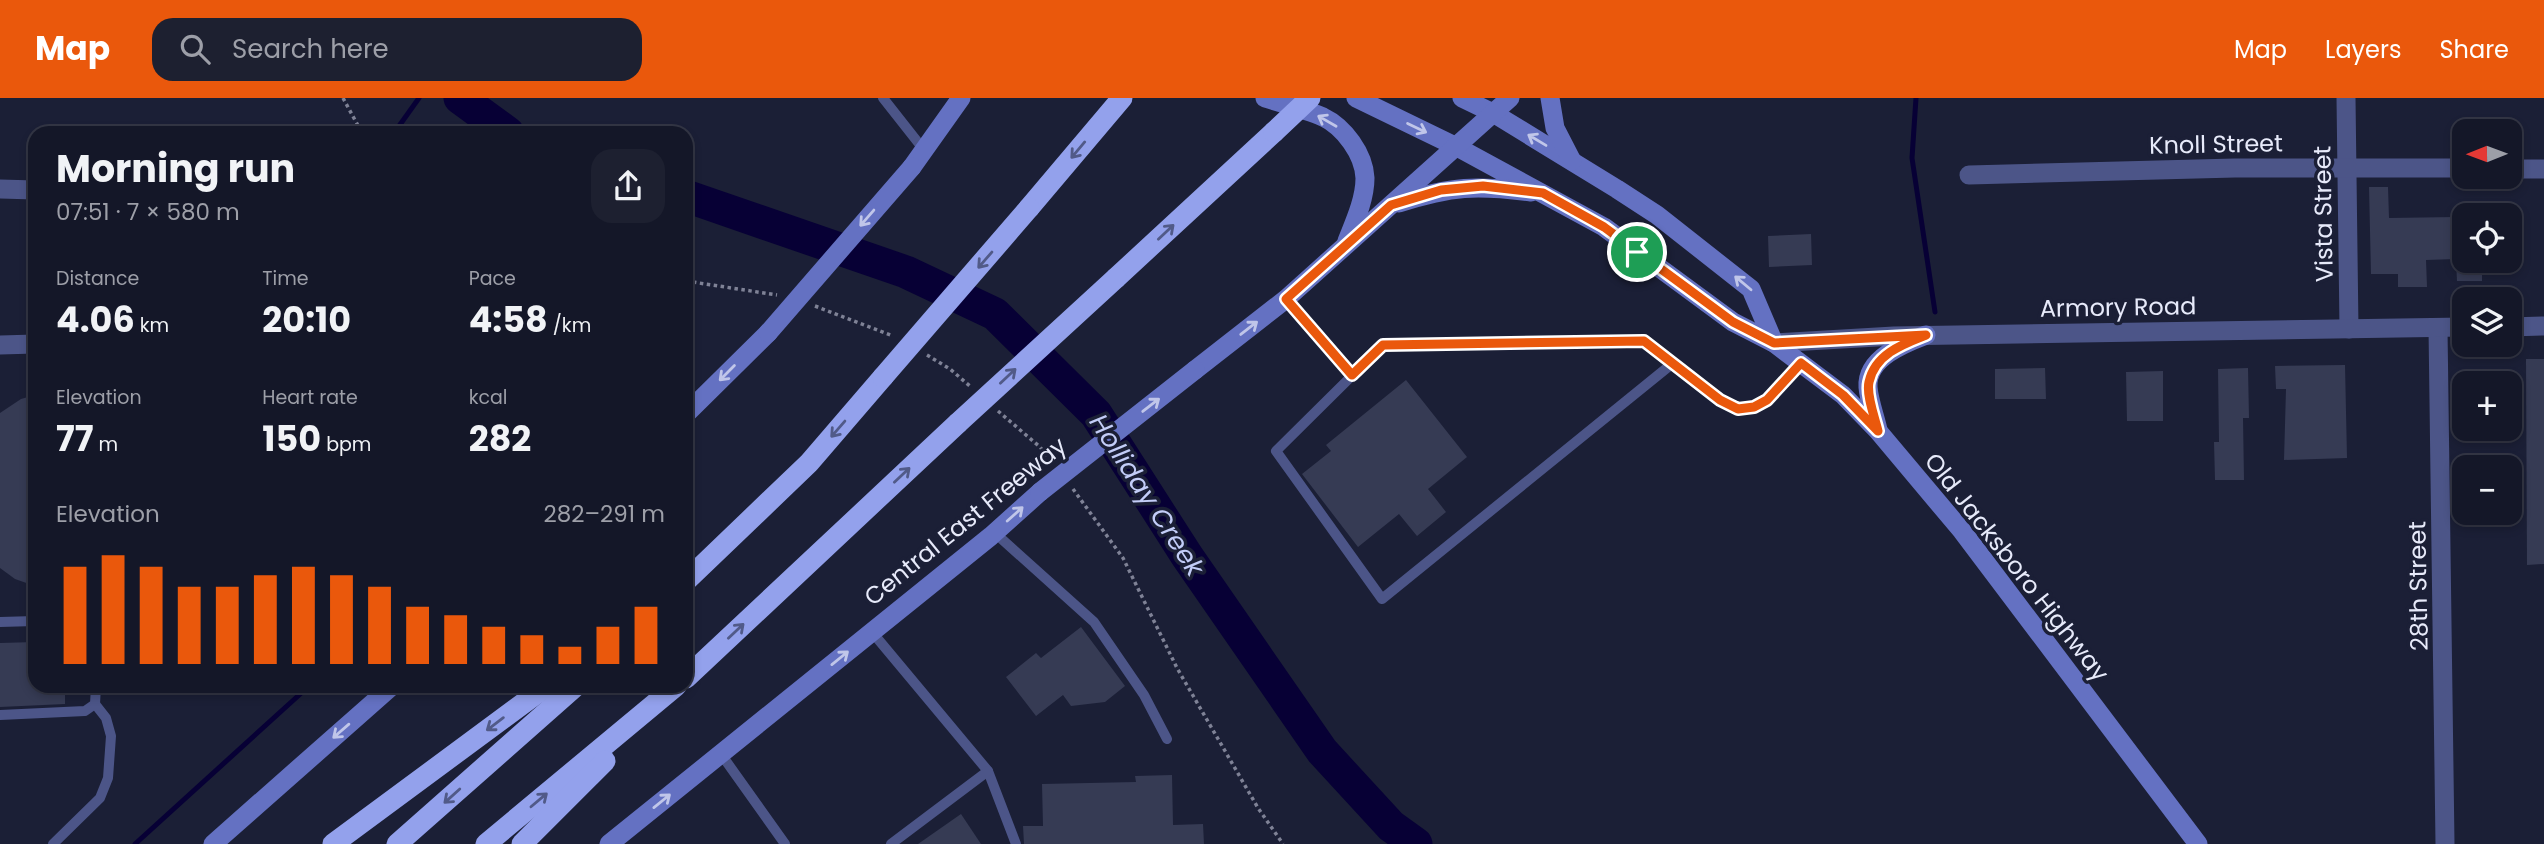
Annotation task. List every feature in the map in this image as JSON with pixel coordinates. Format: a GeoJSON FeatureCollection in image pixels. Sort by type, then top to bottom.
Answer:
{"type":"FeatureCollection","features":[{"type":"Feature","properties":{"kind":"highway"},"geometry":{"type":"LineString","coordinates":[[693,574],[808,463],[1122,98]]}},
{"type":"Feature","properties":{"kind":"highway"},"geometry":{"type":"LineString","coordinates":[[693,671],[1310,98]]}},
{"type":"Feature","properties":{"kind":"highway"},"geometry":{"type":"LineString","coordinates":[[333,844],[537,693]]}},
{"type":"Feature","properties":{"kind":"highway"},"geometry":{"type":"LineString","coordinates":[[397,844],[568,693]]}},
{"type":"Feature","properties":{"kind":"highway"},"geometry":{"type":"LineString","coordinates":[[486,844],[669,693]]}},
{"type":"Feature","properties":{"kind":"highway"},"geometry":{"type":"LineString","coordinates":[[522,844],[670,693]]}},
{"type":"Feature","properties":{"kind":"main road"},"geometry":{"type":"LineString","coordinates":[[693,407],[768,333],[918,158],[961,98]]}},
{"type":"Feature","properties":{"kind":"main road"},"geometry":{"type":"LineString","coordinates":[[1265,98],[1324,117],[1341,130],[1357,150],[1365,177],[1359,212],[1346,245]]}},
{"type":"Feature","properties":{"kind":"main road","name":"Old Jacksboro Highway"},"geometry":{"type":"LineString","coordinates":[[1356,98],[1457,147],[1604,227],[1733,322],[1774,343],[1843,395],[1878,431],[1962,531],[2198,844]]}},
{"type":"Feature","properties":{"kind":"main road"},"geometry":{"type":"LineString","coordinates":[[1462,98],[1493,113],[1657,215],[1751,289],[1774,343]]}},
{"type":"Feature","properties":{"kind":"main road","name":"Central East Freeway"},"geometry":{"type":"LineString","coordinates":[[621,840],[721,754],[995,533],[1040,492],[1286,299],[1510,98]]}},
{"type":"Feature","properties":{"kind":"main road"},"geometry":{"type":"LineString","coordinates":[[1550,98],[1555,128],[1572,162]]}},
{"type":"Feature","properties":{"kind":"main road"},"geometry":{"type":"LineString","coordinates":[[1391,205],[1441,190],[1483,186],[1543,193]]}},
{"type":"Feature","properties":{"kind":"main road"},"geometry":{"type":"LineString","coordinates":[[1878,431],[1868,384],[1877,364],[1896,346],[1926,335]]}},
{"type":"Feature","properties":{"kind":"main road"},"geometry":{"type":"LineString","coordinates":[[213,844],[384,693]]}},
{"type":"Feature","properties":{"kind":"street","name":"Vista Street"},"geometry":{"type":"LineString","coordinates":[[2346,98],[2349,329]]}},
{"type":"Feature","properties":{"kind":"street","name":"Knoll Street"},"geometry":{"type":"LineString","coordinates":[[1969,175],[2346,167],[2452,168]]}},
{"type":"Feature","properties":{"kind":"street"},"geometry":{"type":"LineString","coordinates":[[2522,169],[2544,169]]}},
{"type":"Feature","properties":{"kind":"street"},"geometry":{"type":"LineString","coordinates":[[0,189],[28,190]]}},
{"type":"Feature","properties":{"kind":"street","name":"Armory Road"},"geometry":{"type":"LineString","coordinates":[[1774,343],[1926,335],[2452,327]]}},
{"type":"Feature","properties":{"kind":"street"},"geometry":{"type":"LineString","coordinates":[[2522,327],[2544,327]]}},
{"type":"Feature","properties":{"kind":"street","name":"28th Street"},"geometry":{"type":"LineString","coordinates":[[2438,328],[2445,844]]}},
{"type":"Feature","properties":{"kind":"street"},"geometry":{"type":"LineString","coordinates":[[0,345],[28,344]]}},
{"type":"Feature","properties":{"kind":"lane"},"geometry":{"type":"LineString","coordinates":[[883,98],[918,158]]}},
{"type":"Feature","properties":{"kind":"lane"},"geometry":{"type":"LineString","coordinates":[[1286,299],[1352,375]]}},
{"type":"Feature","properties":{"kind":"lane"},"geometry":{"type":"LineString","coordinates":[[1673,363],[1382,599],[1276,451],[1383,345],[1644,341],[1673,363],[1720,400],[1738,409],[1754,407],[1767,400],[1801,363]]}},
{"type":"Feature","properties":{"kind":"lane"},"geometry":{"type":"LineString","coordinates":[[995,533],[1094,622],[1144,695],[1167,738]]}},
{"type":"Feature","properties":{"kind":"lane"},"geometry":{"type":"LineString","coordinates":[[0,622],[28,621]]}},
{"type":"Feature","properties":{"kind":"lane"},"geometry":{"type":"LineString","coordinates":[[872,632],[988,771],[1016,844]]}},
{"type":"Feature","properties":{"kind":"lane"},"geometry":{"type":"LineString","coordinates":[[53,844],[100,799],[108,778],[111,736],[106,718],[95,704],[96,693]]}},
{"type":"Feature","properties":{"kind":"lane"},"geometry":{"type":"LineString","coordinates":[[0,715],[72,713],[85,711],[95,704]]}},
{"type":"Feature","properties":{"kind":"lane"},"geometry":{"type":"LineString","coordinates":[[721,754],[785,844]]}},
{"type":"Feature","properties":{"kind":"lane"},"geometry":{"type":"LineString","coordinates":[[891,844],[988,771]]}},
{"type":"Feature","properties":{"kind":"path"},"geometry":{"type":"LineString","coordinates":[[343,98],[357,126]]}},
{"type":"Feature","properties":{"kind":"building"},"geometry":{"type":"Polygon","coordinates":[[[2369,187],[2388,187],[2389,218],[2452,217],[2452,259],[2426,260],[2427,287],[2398,287],[2398,274],[2371,274],[2369,187]]]}},
{"type":"Feature","properties":{"kind":"building"},"geometry":{"type":"Polygon","coordinates":[[[1811,234],[1812,265],[1769,267],[1768,236],[1811,234]]]}},
{"type":"Feature","properties":{"kind":"building"},"geometry":{"type":"Polygon","coordinates":[[[2457,273],[2482,273],[2482,281],[2457,281],[2457,273]]]}},
{"type":"Feature","properties":{"kind":"building"},"geometry":{"type":"Polygon","coordinates":[[[2526,359],[2544,359],[2544,564],[2527,565],[2526,359]]]}},
{"type":"Feature","properties":{"kind":"building"},"geometry":{"type":"Polygon","coordinates":[[[2345,365],[2347,458],[2284,460],[2286,389],[2276,389],[2275,366],[2345,365]]]}},
{"type":"Feature","properties":{"kind":"building"},"geometry":{"type":"Polygon","coordinates":[[[2045,368],[2046,399],[1995,399],[1995,369],[2045,368]]]}},
{"type":"Feature","properties":{"kind":"building"},"geometry":{"type":"Polygon","coordinates":[[[2248,368],[2249,418],[2243,418],[2244,480],[2215,480],[2214,442],[2219,442],[2218,369],[2248,368]]]}},
{"type":"Feature","properties":{"kind":"building"},"geometry":{"type":"Polygon","coordinates":[[[2163,371],[2163,421],[2127,421],[2126,372],[2163,371]]]}},
{"type":"Feature","properties":{"kind":"building"},"geometry":{"type":"Polygon","coordinates":[[[1406,380],[1467,457],[1428,489],[1446,512],[1417,536],[1399,514],[1358,547],[1302,474],[1331,451],[1326,445],[1406,380]]]}},
{"type":"Feature","properties":{"kind":"building"},"geometry":{"type":"Polygon","coordinates":[[[28,397],[28,584],[15,579],[0,568],[0,413],[28,397]]]}},
{"type":"Feature","properties":{"kind":"building"},"geometry":{"type":"Polygon","coordinates":[[[1081,627],[1125,686],[1105,702],[1071,706],[1063,695],[1036,716],[1006,677],[1036,653],[1041,658],[1081,627]]]}},
{"type":"Feature","properties":{"kind":"building"},"geometry":{"type":"Polygon","coordinates":[[[28,642],[28,693],[65,693],[65,704],[0,707],[0,643],[28,642]]]}},
{"type":"Feature","properties":{"kind":"building"},"geometry":{"type":"Polygon","coordinates":[[[1172,775],[1173,825],[1203,824],[1204,844],[1024,844],[1023,826],[1043,826],[1042,784],[1136,782],[1135,776],[1172,775]]]}},
{"type":"Feature","properties":{"kind":"building"},"geometry":{"type":"Polygon","coordinates":[[[961,814],[981,844],[918,844],[961,814]]]}},
{"type":"Feature","properties":{"kind":"waterway"},"geometry":{"type":"LineString","coordinates":[[399,126],[419,98]]}},
{"type":"Feature","properties":{"kind":"waterway","name":"Holliday Creek"},"geometry":{"type":"LineString","coordinates":[[460,98],[498,126]]}},
{"type":"Feature","properties":{"kind":"waterway"},"geometry":{"type":"LineString","coordinates":[[1916,98],[1912,158],[1935,312]]}},
{"type":"Feature","properties":{"kind":"waterway","name":"Holliday Creek"},"geometry":{"type":"LineString","coordinates":[[693,198],[906,272],[995,314],[1096,414],[1187,556],[1322,751],[1391,826],[1416,844]]}},
{"type":"Feature","properties":{"kind":"waterway"},"geometry":{"type":"LineString","coordinates":[[135,844],[301,693]]}},
{"type":"Feature","properties":{"kind":"route"},"geometry":{"type":"LineString","coordinates":[[1483,186],[1543,193],[1604,227],[1637,252],[1733,322],[1774,343],[1926,335],[1896,346],[1877,364],[1868,384],[1878,431],[1843,395],[1801,363],[1767,400],[1754,407],[1738,409],[1720,400],[1644,341],[1383,345],[1352,375],[1286,299],[1391,205],[1441,190],[1483,186]]}}]}
